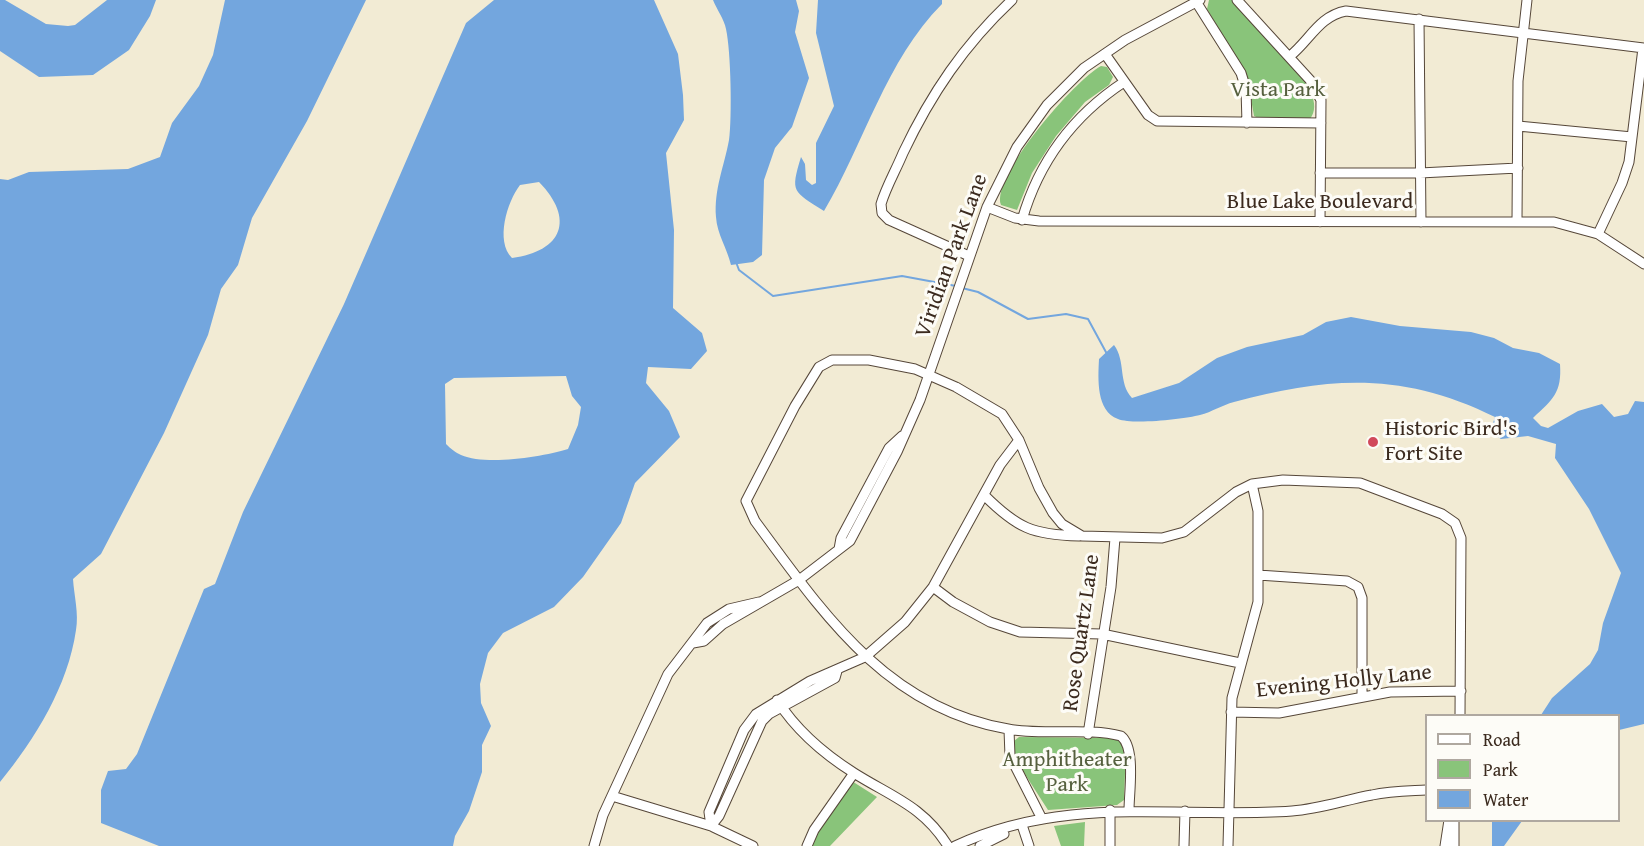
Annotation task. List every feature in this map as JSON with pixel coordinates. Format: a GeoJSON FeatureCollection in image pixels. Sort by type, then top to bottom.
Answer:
{"type":"FeatureCollection","features":[{"type":"Feature","properties":{"kind":"street"},"geometry":{"type":"LineString","coordinates":[[969,256],[889,220],[882,213],[881,204],[919,120],[939,83],[969,44],[1012,0]]}},
{"type":"Feature","properties":{"kind":"street"},"geometry":{"type":"LineString","coordinates":[[1238,0],[1290,56],[1317,91],[1321,100],[1320,222]]}},
{"type":"Feature","properties":{"kind":"street"},"geometry":{"type":"LineString","coordinates":[[1517,220],[1518,81],[1527,0]]}},
{"type":"Feature","properties":{"kind":"street"},"geometry":{"type":"LineString","coordinates":[[1197,1],[1240,73],[1246,89],[1247,123]]}},
{"type":"Feature","properties":{"kind":"street","name":"Viridian Park Lane"},"geometry":{"type":"LineString","coordinates":[[594,846],[612,796],[663,683],[693,644],[698,632],[717,615],[736,606],[762,601],[799,580],[839,549],[842,538],[889,448],[903,434],[930,376],[964,268],[987,207],[1008,162],[1037,118],[1084,68],[1197,1]]}},
{"type":"Feature","properties":{"kind":"street"},"geometry":{"type":"LineString","coordinates":[[1290,56],[1324,20],[1336,13],[1361,11],[1644,48],[1629,162],[1622,183],[1598,234]]}},
{"type":"Feature","properties":{"kind":"street"},"geometry":{"type":"LineString","coordinates":[[1419,19],[1421,222]]}},
{"type":"Feature","properties":{"kind":"street"},"geometry":{"type":"LineString","coordinates":[[1105,54],[1148,115],[1157,121],[1321,123]]}},
{"type":"Feature","properties":{"kind":"street"},"geometry":{"type":"LineString","coordinates":[[1023,220],[1040,174],[1059,142],[1093,105],[1124,82]]}},
{"type":"Feature","properties":{"kind":"street"},"geometry":{"type":"LineString","coordinates":[[1518,126],[1632,137]]}},
{"type":"Feature","properties":{"kind":"street"},"geometry":{"type":"LineString","coordinates":[[1320,173],[1420,173],[1518,168]]}},
{"type":"Feature","properties":{"kind":"street","name":"Blue Lake Boulevard"},"geometry":{"type":"LineString","coordinates":[[987,207],[1023,220],[1320,222],[1517,220],[1554,222],[1598,234],[1644,264]]}},
{"type":"Feature","properties":{"kind":"street"},"geometry":{"type":"LineString","coordinates":[[1082,536],[1062,524],[1049,507],[1019,440],[1006,419],[997,410],[930,376],[890,362],[844,360],[823,363],[814,373],[795,406],[746,501],[755,521],[840,633],[897,684],[926,701],[969,719],[1010,730],[1113,734],[1126,740],[1130,750],[1129,810]]}},
{"type":"Feature","properties":{"kind":"street"},"geometry":{"type":"LineString","coordinates":[[711,826],[709,812],[744,730],[756,714],[835,678],[837,671],[865,657],[904,622],[933,587],[999,465],[1019,440]]}},
{"type":"Feature","properties":{"kind":"street"},"geometry":{"type":"LineString","coordinates":[[984,495],[1022,528],[1044,534],[1114,538],[1162,538],[1179,535],[1236,492],[1252,484],[1283,480],[1360,483],[1442,514],[1455,523],[1461,538],[1460,714]]}},
{"type":"Feature","properties":{"kind":"street"},"geometry":{"type":"LineString","coordinates":[[1228,846],[1231,712],[1240,663],[1258,602],[1258,511],[1252,484]]}},
{"type":"Feature","properties":{"kind":"street","name":"Rose Quartz Lane"},"geometry":{"type":"LineString","coordinates":[[1088,734],[1102,634],[1112,587],[1114,538]]}},
{"type":"Feature","properties":{"kind":"street"},"geometry":{"type":"LineString","coordinates":[[1258,575],[1347,581],[1358,587],[1362,598],[1362,696]]}},
{"type":"Feature","properties":{"kind":"street"},"geometry":{"type":"LineString","coordinates":[[933,587],[975,615],[1013,630],[1033,634],[1102,634],[1240,663]]}},
{"type":"Feature","properties":{"kind":"street","name":"Evening Holly Lane"},"geometry":{"type":"LineString","coordinates":[[1231,712],[1294,711],[1390,692],[1461,691]]}},
{"type":"Feature","properties":{"kind":"street"},"geometry":{"type":"LineString","coordinates":[[779,703],[790,720],[854,773],[903,800],[925,816],[948,846]]}},
{"type":"Feature","properties":{"kind":"street"},"geometry":{"type":"LineString","coordinates":[[1010,730],[1010,756],[1042,819]]}},
{"type":"Feature","properties":{"kind":"street"},"geometry":{"type":"LineString","coordinates":[[807,846],[814,830],[854,773]]}},
{"type":"Feature","properties":{"kind":"street"},"geometry":{"type":"LineString","coordinates":[[956,846],[978,836],[1042,819],[1110,810],[1294,811],[1379,794],[1425,790]]}},
{"type":"Feature","properties":{"kind":"street"},"geometry":{"type":"LineString","coordinates":[[612,796],[711,826],[753,846]]}},
{"type":"Feature","properties":{"kind":"street"},"geometry":{"type":"LineString","coordinates":[[1110,810],[1110,846]]}},
{"type":"Feature","properties":{"kind":"street"},"geometry":{"type":"LineString","coordinates":[[1184,846],[1185,812]]}},
{"type":"Feature","properties":{"kind":"street"},"geometry":{"type":"LineString","coordinates":[[1445,846],[1449,822]]}},
{"type":"Feature","properties":{"kind":"street"},"geometry":{"type":"LineString","coordinates":[[1454,822],[1454,846]]}},
{"type":"Feature","properties":{"kind":"street"},"geometry":{"type":"LineString","coordinates":[[980,846],[1022,825]]}},
{"type":"Feature","properties":{"kind":"street"},"geometry":{"type":"LineString","coordinates":[[1022,825],[1029,846]]}},
{"type":"Feature","properties":{"kind":"green space","name":"Vista Park"},"geometry":{"type":"Polygon","coordinates":[[[1209,0],[1232,0],[1288,57],[1311,92],[1314,107],[1310,119],[1266,121],[1254,116],[1247,76],[1207,9],[1209,0]]]}},
{"type":"Feature","properties":{"kind":"green space"},"geometry":{"type":"Polygon","coordinates":[[[1101,66],[1107,67],[1113,77],[1109,85],[1085,102],[1056,136],[1032,173],[1017,210],[1001,205],[1001,191],[1021,152],[1055,108],[1101,66]]]}},
{"type":"Feature","properties":{"kind":"green space","name":"Amphitheater Park"},"geometry":{"type":"Polygon","coordinates":[[[1019,737],[1118,738],[1126,747],[1124,800],[1117,805],[1048,810],[1014,756],[1014,741],[1019,737]]]}},
{"type":"Feature","properties":{"kind":"green space"},"geometry":{"type":"Polygon","coordinates":[[[847,778],[877,797],[830,846],[805,846],[847,778]]]}},
{"type":"Feature","properties":{"kind":"green space"},"geometry":{"type":"Polygon","coordinates":[[[1085,822],[1084,846],[1061,846],[1054,826],[1085,822]]]}},
{"type":"Feature","properties":{"kind":"water"},"geometry":{"type":"Polygon","coordinates":[[[0,0],[5,0],[46,24],[68,26],[75,25],[107,0],[156,0],[150,16],[129,50],[93,75],[39,77],[0,51],[0,0]]]}},
{"type":"Feature","properties":{"kind":"water"},"geometry":{"type":"Polygon","coordinates":[[[225,0],[366,0],[307,121],[252,218],[238,265],[221,289],[208,335],[164,433],[101,554],[73,579],[77,624],[66,671],[37,730],[0,782],[0,179],[8,180],[29,172],[128,169],[160,157],[172,123],[199,86],[213,55],[225,0]]]}},
{"type":"Feature","properties":{"kind":"water"},"geometry":{"type":"Polygon","coordinates":[[[494,0],[654,0],[678,54],[683,95],[684,120],[666,153],[674,230],[673,308],[702,333],[707,351],[691,369],[648,367],[646,383],[669,411],[680,437],[635,483],[621,523],[583,577],[554,607],[503,633],[488,653],[480,684],[481,703],[491,726],[482,745],[482,772],[469,811],[455,836],[453,846],[159,846],[101,823],[101,790],[108,771],[126,769],[137,754],[204,589],[215,584],[243,512],[344,304],[466,23],[494,0]],[[539,182],[520,185],[507,211],[504,242],[512,258],[543,248],[552,241],[558,231],[560,220],[557,208],[539,182]],[[566,376],[454,378],[445,384],[446,444],[461,455],[485,460],[529,457],[568,449],[578,425],[581,407],[572,396],[566,376]]]}},
{"type":"Feature","properties":{"kind":"water"},"geometry":{"type":"Polygon","coordinates":[[[713,0],[796,0],[799,11],[795,32],[809,78],[792,127],[775,148],[764,180],[762,255],[753,262],[731,265],[716,217],[718,187],[730,130],[729,53],[725,25],[713,0]]]}},
{"type":"Feature","properties":{"kind":"water"},"geometry":{"type":"Polygon","coordinates":[[[818,0],[942,0],[942,4],[922,26],[891,76],[824,211],[800,195],[795,185],[801,157],[805,164],[806,180],[812,185],[816,183],[816,143],[834,106],[816,33],[818,0]]]}},
{"type":"Feature","properties":{"kind":"water"},"geometry":{"type":"Polygon","coordinates":[[[1351,317],[1400,326],[1471,332],[1494,338],[1513,348],[1539,353],[1560,364],[1558,389],[1555,395],[1533,418],[1541,426],[1548,428],[1578,411],[1602,404],[1614,417],[1628,414],[1635,401],[1644,402],[1644,724],[1620,730],[1620,714],[1542,714],[1552,698],[1590,664],[1598,650],[1603,623],[1621,573],[1589,509],[1555,458],[1556,444],[1528,436],[1501,439],[1490,432],[1495,417],[1462,402],[1429,392],[1366,383],[1335,383],[1269,393],[1234,402],[1200,415],[1171,420],[1125,421],[1111,415],[1102,402],[1099,385],[1099,359],[1114,345],[1120,358],[1125,386],[1132,398],[1179,383],[1217,358],[1247,347],[1303,335],[1326,322],[1351,317]]]}},
{"type":"Feature","properties":{"kind":"water"},"geometry":{"type":"Polygon","coordinates":[[[1492,822],[1521,822],[1504,846],[1492,846],[1492,822]]]}},
{"type":"Feature","properties":{"kind":"waterway"},"geometry":{"type":"LineString","coordinates":[[736,262],[739,270],[773,296],[902,276],[956,286]]}},
{"type":"Feature","properties":{"kind":"waterway"},"geometry":{"type":"LineString","coordinates":[[962,288],[978,292],[1028,319],[1066,314],[1088,319],[1107,354]]}},
{"type":"Feature","properties":{"kind":"place","name":"Historic Bird's Fort Site"},"geometry":{"type":"Point","coordinates":[1373,442]}}]}
